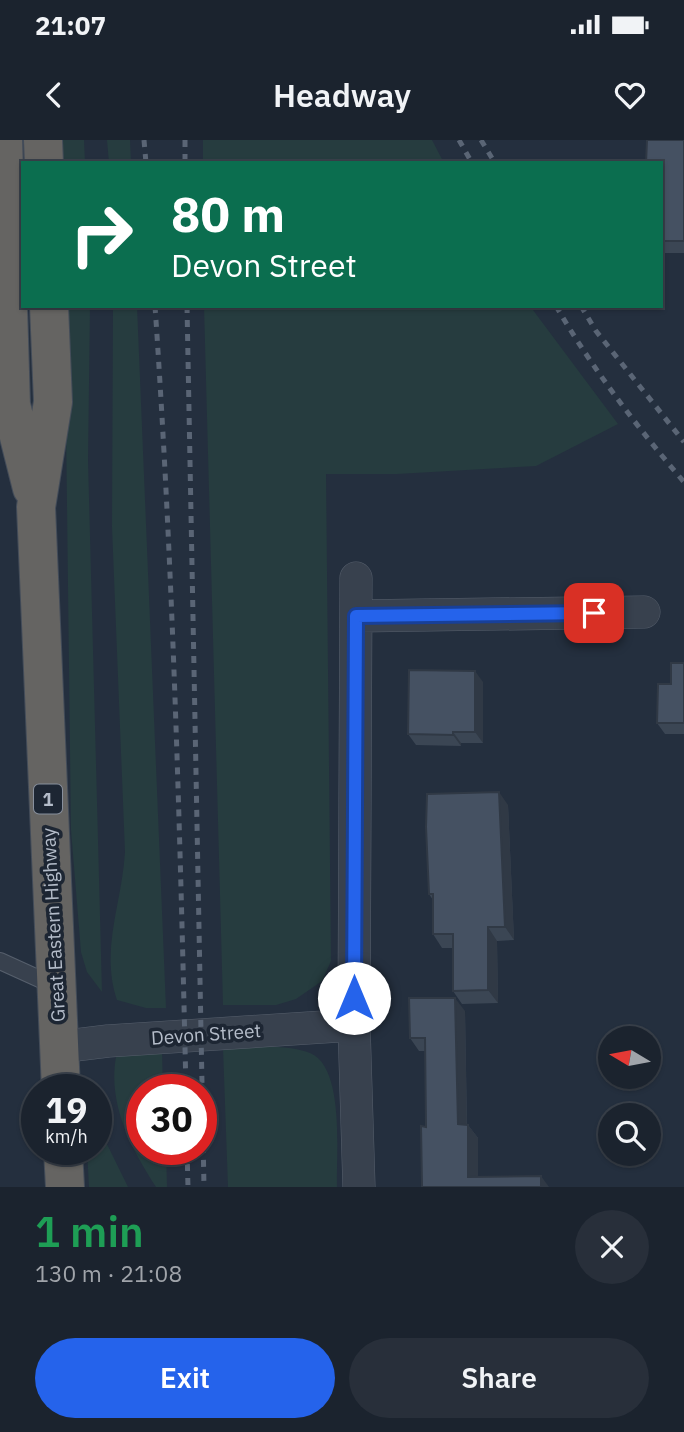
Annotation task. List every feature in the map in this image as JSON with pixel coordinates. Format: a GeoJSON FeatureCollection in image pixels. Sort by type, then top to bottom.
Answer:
{"type":"FeatureCollection","features":[{"type":"Feature","properties":{"kind":"highway","name":"Great Eastern Highway"},"geometry":{"type":"LineString","coordinates":[[3,140],[11,405],[36,508],[60,1074]]}},
{"type":"Feature","properties":{"kind":"highway"},"geometry":{"type":"LineString","coordinates":[[43,140],[44,161]]}},
{"type":"Feature","properties":{"kind":"highway","name":"Great Eastern Highway"},"geometry":{"type":"LineString","coordinates":[[36,508],[53,402],[49,308]]}},
{"type":"Feature","properties":{"kind":"highway"},"geometry":{"type":"LineString","coordinates":[[64,1165],[65,1187]]}},
{"type":"Feature","properties":{"kind":"street"},"geometry":{"type":"LineString","coordinates":[[356,578],[354,1025],[359,1187]]}},
{"type":"Feature","properties":{"kind":"street"},"geometry":{"type":"LineString","coordinates":[[356,616],[644,612]]}},
{"type":"Feature","properties":{"kind":"street","name":"Devon Street"},"geometry":{"type":"LineString","coordinates":[[59,1048],[108,1041],[354,1025]]}},
{"type":"Feature","properties":{"kind":"lane"},"geometry":{"type":"LineString","coordinates":[[0,961],[55,986]]}},
{"type":"Feature","properties":{"kind":"green space"},"geometry":{"type":"Polygon","coordinates":[[[56,140],[84,140],[85,161],[56,161],[56,140]]]}},
{"type":"Feature","properties":{"kind":"green space"},"geometry":{"type":"Polygon","coordinates":[[[107,140],[130,140],[131,161],[109,161],[107,140]]]}},
{"type":"Feature","properties":{"kind":"green space"},"geometry":{"type":"Polygon","coordinates":[[[203,140],[432,140],[443,161],[203,161],[203,140]]]}},
{"type":"Feature","properties":{"kind":"green space"},"geometry":{"type":"Polygon","coordinates":[[[62,308],[90,308],[88,460],[102,992],[87,972],[81,952],[71,830],[62,308]]]}},
{"type":"Feature","properties":{"kind":"green space"},"geometry":{"type":"Polygon","coordinates":[[[113,308],[137,308],[166,1008],[146,1008],[117,1000],[112,981],[111,944],[125,852],[112,527],[113,308]]]}},
{"type":"Feature","properties":{"kind":"green space"},"geometry":{"type":"Polygon","coordinates":[[[204,308],[531,308],[618,424],[536,466],[397,474],[326,474],[331,961],[322,981],[296,999],[276,1005],[223,1005],[204,308]]]}},
{"type":"Feature","properties":{"kind":"green space"},"geometry":{"type":"Polygon","coordinates":[[[223,1048],[289,1048],[310,1053],[321,1061],[329,1075],[334,1093],[337,1187],[228,1187],[223,1048]]]}},
{"type":"Feature","properties":{"kind":"green space"},"geometry":{"type":"Polygon","coordinates":[[[162,1051],[163,1074],[126,1074],[126,1132],[115,1088],[117,1052],[162,1051]]]}},
{"type":"Feature","properties":{"kind":"green space"},"geometry":{"type":"Polygon","coordinates":[[[112,1154],[128,1187],[89,1187],[88,1165],[112,1165],[112,1154]]]}},
{"type":"Feature","properties":{"kind":"green space"},"geometry":{"type":"Polygon","coordinates":[[[143,1165],[166,1165],[167,1187],[156,1187],[143,1165]]]}},
{"type":"Feature","properties":{"kind":"building"},"geometry":{"type":"Polygon","coordinates":[[[647,140],[684,140],[684,241],[663,241],[663,161],[646,161],[647,140]]]}},
{"type":"Feature","properties":{"kind":"building"},"geometry":{"type":"Polygon","coordinates":[[[671,663],[684,663],[684,723],[657,723],[658,684],[671,684],[671,663]]]}},
{"type":"Feature","properties":{"kind":"building"},"geometry":{"type":"Polygon","coordinates":[[[409,670],[475,671],[475,732],[453,732],[453,735],[408,734],[409,670]]]}},
{"type":"Feature","properties":{"kind":"building"},"geometry":{"type":"Polygon","coordinates":[[[499,792],[505,927],[488,927],[488,990],[453,991],[453,934],[433,934],[433,894],[429,894],[426,827],[427,794],[499,792]]]}},
{"type":"Feature","properties":{"kind":"building"},"geometry":{"type":"Polygon","coordinates":[[[409,998],[455,998],[458,1124],[468,1125],[468,1177],[541,1176],[541,1187],[422,1187],[421,1126],[426,1127],[425,1038],[410,1038],[409,998]]]}},
{"type":"Feature","properties":{"kind":"railway"},"geometry":{"type":"LineString","coordinates":[[144,140],[146,161]]}},
{"type":"Feature","properties":{"kind":"railway"},"geometry":{"type":"LineString","coordinates":[[185,140],[185,161]]}},
{"type":"Feature","properties":{"kind":"railway"},"geometry":{"type":"LineString","coordinates":[[459,140],[471,161]]}},
{"type":"Feature","properties":{"kind":"railway"},"geometry":{"type":"LineString","coordinates":[[481,140],[494,161]]}},
{"type":"Feature","properties":{"kind":"railway"},"geometry":{"type":"LineString","coordinates":[[155,308],[171,600],[186,1074]]}},
{"type":"Feature","properties":{"kind":"railway"},"geometry":{"type":"LineString","coordinates":[[187,308],[204,1187]]}},
{"type":"Feature","properties":{"kind":"railway"},"geometry":{"type":"LineString","coordinates":[[557,308],[616,397],[684,482]]}},
{"type":"Feature","properties":{"kind":"railway"},"geometry":{"type":"LineString","coordinates":[[582,308],[596,331],[684,442]]}},
{"type":"Feature","properties":{"kind":"railway"},"geometry":{"type":"LineString","coordinates":[[187,1165],[188,1187]]}},
{"type":"Feature","properties":{"kind":"route"},"geometry":{"type":"LineString","coordinates":[[354,998],[356,616],[594,613]]}}]}
